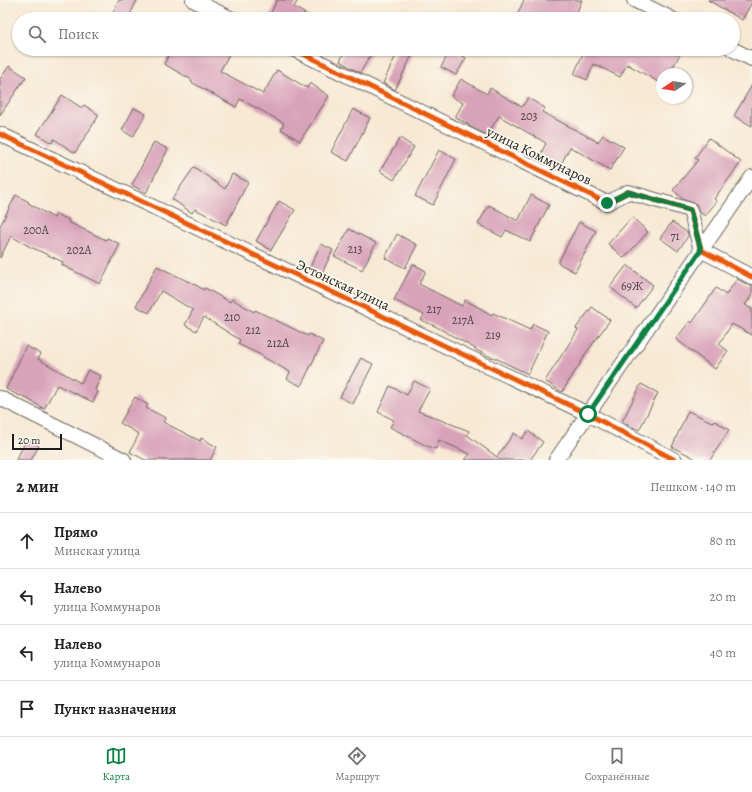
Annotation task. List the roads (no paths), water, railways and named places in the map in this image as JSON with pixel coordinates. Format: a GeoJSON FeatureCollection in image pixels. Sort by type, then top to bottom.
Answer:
{"type":"FeatureCollection","features":[{"type":"Feature","properties":{"kind":"street"},"geometry":{"type":"LineString","coordinates":[[193,0],[218,12]]}},
{"type":"Feature","properties":{"kind":"street"},"geometry":{"type":"LineString","coordinates":[[634,0],[658,12]]}},
{"type":"Feature","properties":{"kind":"street"},"geometry":{"type":"LineString","coordinates":[[740,53],[752,59]]}},
{"type":"Feature","properties":{"kind":"street","name":"улица Коммунаров"},"geometry":{"type":"LineString","coordinates":[[307,56],[607,203],[628,192],[690,210],[701,250]]}},
{"type":"Feature","properties":{"kind":"street","name":"Эстонская улица"},"geometry":{"type":"LineString","coordinates":[[0,134],[588,414],[675,460]]}},
{"type":"Feature","properties":{"kind":"street"},"geometry":{"type":"LineString","coordinates":[[556,460],[752,177]]}},
{"type":"Feature","properties":{"kind":"street"},"geometry":{"type":"LineString","coordinates":[[701,250],[752,277]]}},
{"type":"Feature","properties":{"kind":"street"},"geometry":{"type":"LineString","coordinates":[[0,398],[124,460]]}}]}
